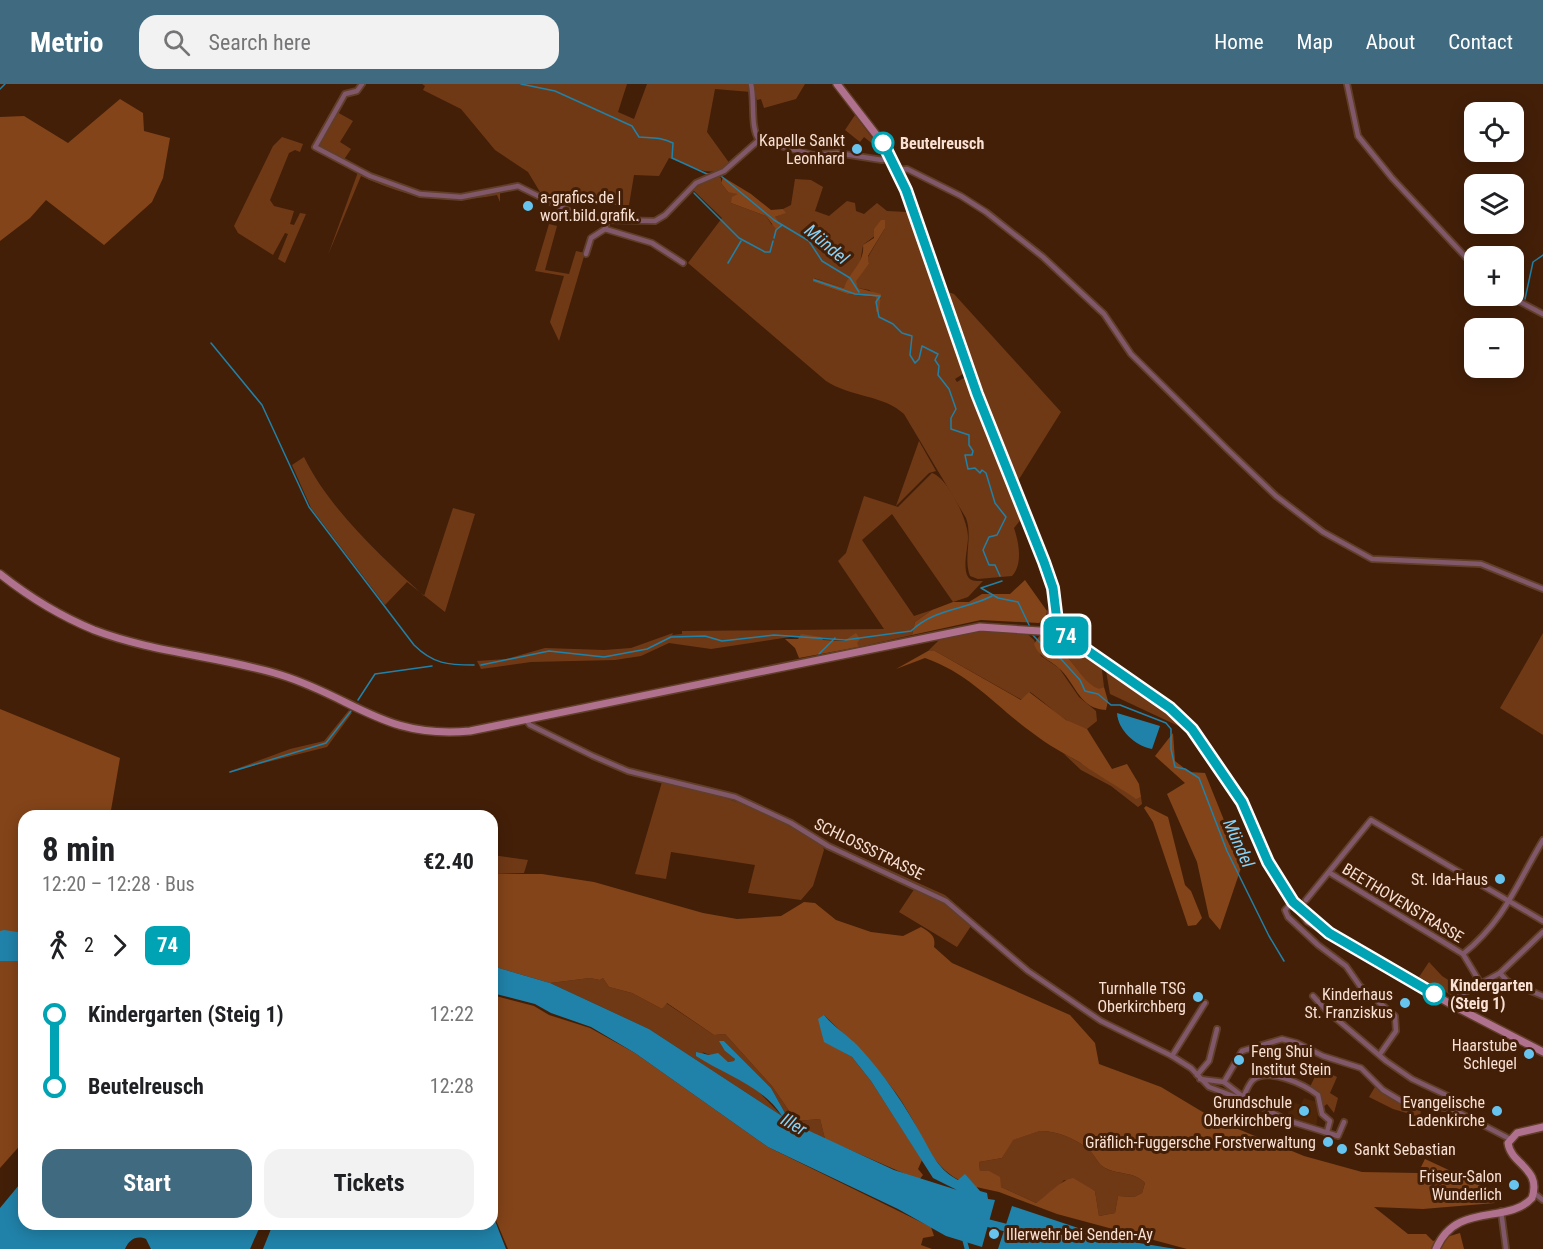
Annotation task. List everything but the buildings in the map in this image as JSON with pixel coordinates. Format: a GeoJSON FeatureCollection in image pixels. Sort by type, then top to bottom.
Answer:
{"type":"FeatureCollection","features":[{"type":"Feature","properties":{"kind":"main road"},"geometry":{"type":"LineString","coordinates":[[837,84],[892,158],[898,170],[981,405],[1044,562],[1055,602],[1057,621],[1065,635],[1170,708],[1192,729],[1242,802],[1268,862],[1308,921],[1451,1004],[1543,1052]]}},
{"type":"Feature","properties":{"kind":"main road"},"geometry":{"type":"LineString","coordinates":[[0,574],[35,600],[96,630],[283,676],[377,719],[408,730],[449,733],[526,720],[980,627],[1046,632],[1074,642]]}},
{"type":"Feature","properties":{"kind":"main road"},"geometry":{"type":"LineString","coordinates":[[1046,632],[1055,602]]}},
{"type":"Feature","properties":{"kind":"main road"},"geometry":{"type":"LineString","coordinates":[[1046,632],[1057,621]]}},
{"type":"Feature","properties":{"kind":"main road"},"geometry":{"type":"LineString","coordinates":[[1437,1247],[1448,1232],[1463,1221],[1526,1204],[1534,1193],[1531,1174],[1509,1148],[1510,1138],[1517,1133],[1543,1126]]}},
{"type":"Feature","properties":{"kind":"street"},"geometry":{"type":"LineString","coordinates":[[362,84],[357,91],[345,94],[315,147],[394,186],[442,197],[461,197],[518,186],[577,215],[607,220],[654,221],[664,215],[696,183],[724,171],[759,140]]}},
{"type":"Feature","properties":{"kind":"street"},"geometry":{"type":"LineString","coordinates":[[1347,84],[1358,136],[1392,178],[1464,255]]}},
{"type":"Feature","properties":{"kind":"street"},"geometry":{"type":"LineString","coordinates":[[751,85],[755,100],[754,127],[759,140]]}},
{"type":"Feature","properties":{"kind":"street"},"geometry":{"type":"LineString","coordinates":[[759,140],[813,155],[837,153],[882,160],[892,158]]}},
{"type":"Feature","properties":{"kind":"street"},"geometry":{"type":"LineString","coordinates":[[898,170],[907,169],[961,196],[1013,232],[1104,314],[1131,354],[1276,496],[1323,532],[1372,559],[1481,564],[1543,589]]}},
{"type":"Feature","properties":{"kind":"street"},"geometry":{"type":"LineString","coordinates":[[606,229],[607,220]]}},
{"type":"Feature","properties":{"kind":"street"},"geometry":{"type":"LineString","coordinates":[[586,254],[591,238],[606,229],[652,243],[683,262]]}},
{"type":"Feature","properties":{"kind":"street"},"geometry":{"type":"LineString","coordinates":[[1524,304],[1543,314]]}},
{"type":"Feature","properties":{"kind":"street","name":"SCHLOSSSTRASSE"},"geometry":{"type":"LineString","coordinates":[[526,720],[530,725],[628,771],[735,797],[791,823],[828,846],[946,901],[1028,971],[1101,1022],[1172,1056],[1218,1092],[1236,1097],[1243,1096],[1286,1120],[1327,1132]]}},
{"type":"Feature","properties":{"kind":"street","name":"BEETHOVENSTRASSE"},"geometry":{"type":"LineString","coordinates":[[1306,900],[1371,820],[1509,900]]}},
{"type":"Feature","properties":{"kind":"street"},"geometry":{"type":"LineString","coordinates":[[1463,954],[1492,928],[1507,908],[1509,900],[1543,840]]}},
{"type":"Feature","properties":{"kind":"street","name":"BEETHOVENSTRASSE"},"geometry":{"type":"LineString","coordinates":[[1330,873],[1463,954],[1481,984]]}},
{"type":"Feature","properties":{"kind":"street"},"geometry":{"type":"LineString","coordinates":[[1509,900],[1543,921]]}},
{"type":"Feature","properties":{"kind":"street"},"geometry":{"type":"LineString","coordinates":[[1293,902],[1285,910],[1288,917],[1312,940],[1346,966],[1360,986],[1395,1016],[1396,1031],[1380,1054]]}},
{"type":"Feature","properties":{"kind":"street"},"geometry":{"type":"LineString","coordinates":[[1451,1004],[1460,995],[1500,973],[1543,932]]}},
{"type":"Feature","properties":{"kind":"street"},"geometry":{"type":"LineString","coordinates":[[1500,973],[1507,981],[1543,996]]}},
{"type":"Feature","properties":{"kind":"street"},"geometry":{"type":"LineString","coordinates":[[1313,996],[1326,1010],[1412,1079],[1448,1096],[1452,1109]]}},
{"type":"Feature","properties":{"kind":"street"},"geometry":{"type":"LineString","coordinates":[[1172,1056],[1205,1003]]}},
{"type":"Feature","properties":{"kind":"street"},"geometry":{"type":"LineString","coordinates":[[1199,1077],[1209,1061],[1217,1029]]}},
{"type":"Feature","properties":{"kind":"street"},"geometry":{"type":"LineString","coordinates":[[1344,1122],[1338,1136],[1327,1132],[1330,1121],[1322,1114],[1318,1095],[1302,1086],[1266,1075],[1252,1081],[1243,1096],[1224,1083],[1242,1051],[1282,1040],[1361,1068],[1383,1090],[1403,1102],[1452,1109],[1510,1138]]}},
{"type":"Feature","properties":{"kind":"street","name":"SCHLOSSSTRASSE"},"geometry":{"type":"LineString","coordinates":[[1199,1077],[1224,1083]]}},
{"type":"Feature","properties":{"kind":"street"},"geometry":{"type":"LineString","coordinates":[[1534,1193],[1543,1200]]}},
{"type":"Feature","properties":{"kind":"street"},"geometry":{"type":"LineString","coordinates":[[1501,1211],[1506,1249]]}},
{"type":"Feature","properties":{"kind":"shaded area"},"geometry":{"type":"Polygon","coordinates":[[[422,84],[627,84],[618,112],[634,119],[647,84],[749,84],[751,92],[715,89],[707,132],[730,164],[722,169],[707,171],[669,158],[659,176],[634,175],[629,205],[589,205],[551,200],[540,192],[528,172],[495,150],[461,109],[423,90],[425,86],[422,84]]]}},
{"type":"Feature","properties":{"kind":"shaded area"},"geometry":{"type":"Polygon","coordinates":[[[752,84],[805,84],[796,99],[764,108],[761,99],[757,100],[752,84]]]}},
{"type":"Feature","properties":{"kind":"shaded area"},"geometry":{"type":"Polygon","coordinates":[[[120,99],[143,113],[144,131],[170,138],[163,178],[152,202],[104,245],[46,200],[30,218],[0,241],[0,117],[24,116],[68,143],[120,99]]]}},
{"type":"Feature","properties":{"kind":"shaded area"},"geometry":{"type":"Polygon","coordinates":[[[337,112],[353,121],[340,142],[351,149],[343,161],[319,146],[337,112]]]}},
{"type":"Feature","properties":{"kind":"shaded area"},"geometry":{"type":"Polygon","coordinates":[[[855,115],[876,143],[874,145],[864,137],[860,142],[845,130],[855,115]]]}},
{"type":"Feature","properties":{"kind":"shaded area"},"geometry":{"type":"Polygon","coordinates":[[[282,137],[303,144],[300,152],[295,150],[289,153],[270,200],[274,206],[294,211],[290,224],[294,225],[300,213],[306,214],[285,263],[278,259],[288,234],[285,233],[273,255],[238,233],[234,226],[273,146],[282,137]]]}},
{"type":"Feature","properties":{"kind":"shaded area"},"geometry":{"type":"Polygon","coordinates":[[[358,172],[428,195],[461,198],[500,191],[500,202],[497,195],[460,199],[427,198],[395,190],[361,176],[328,255],[358,172]]]}},
{"type":"Feature","properties":{"kind":"shaded area"},"geometry":{"type":"Polygon","coordinates":[[[717,176],[721,178],[721,183],[728,192],[735,191],[739,194],[731,203],[766,216],[772,225],[775,217],[785,213],[783,209],[791,205],[795,179],[811,180],[823,187],[815,211],[829,216],[847,201],[855,203],[856,211],[864,214],[877,203],[887,211],[907,212],[924,251],[966,372],[955,379],[957,382],[967,376],[1022,518],[1014,528],[1019,559],[1012,576],[978,579],[970,576],[967,562],[969,533],[966,518],[904,414],[887,403],[826,381],[688,263],[722,218],[692,189],[717,176]],[[885,228],[863,245],[860,263],[844,288],[814,278],[813,282],[847,294],[876,297],[878,303],[881,298],[869,290],[858,288],[855,281],[869,264],[868,257],[885,228]]]}},
{"type":"Feature","properties":{"kind":"shaded area"},"geometry":{"type":"Polygon","coordinates":[[[723,177],[751,194],[771,210],[783,209],[786,213],[775,217],[782,227],[776,229],[766,216],[731,203],[732,197],[738,194],[728,192],[721,183],[723,177]]]}},
{"type":"Feature","properties":{"kind":"shaded area"},"geometry":{"type":"Polygon","coordinates":[[[881,220],[885,220],[885,228],[868,256],[869,264],[856,281],[858,288],[881,294],[879,311],[876,312],[876,297],[847,294],[813,282],[813,278],[844,288],[862,257],[863,245],[874,238],[874,229],[881,220]]]}},
{"type":"Feature","properties":{"kind":"shaded area"},"geometry":{"type":"Polygon","coordinates":[[[549,224],[557,226],[545,270],[569,274],[576,251],[585,253],[559,341],[550,322],[564,276],[535,271],[549,224]]]}},
{"type":"Feature","properties":{"kind":"shaded area"},"geometry":{"type":"Polygon","coordinates":[[[946,293],[954,294],[1061,412],[1016,484],[946,293]]]}},
{"type":"Feature","properties":{"kind":"shaded area"},"geometry":{"type":"Polygon","coordinates":[[[919,441],[936,471],[929,473],[896,506],[919,441]]]}},
{"type":"Feature","properties":{"kind":"shaded area"},"geometry":{"type":"Polygon","coordinates":[[[304,457],[327,495],[342,514],[374,549],[420,592],[407,582],[385,605],[311,508],[292,465],[304,457]]]}},
{"type":"Feature","properties":{"kind":"shaded area"},"geometry":{"type":"Polygon","coordinates":[[[932,473],[938,476],[950,491],[965,521],[968,537],[967,575],[972,580],[983,581],[968,597],[953,602],[892,514],[862,540],[914,616],[932,610],[915,622],[912,635],[859,647],[850,640],[790,637],[711,649],[669,643],[641,656],[615,660],[531,662],[481,669],[477,661],[506,659],[545,648],[604,650],[631,648],[673,633],[672,635],[682,634],[682,631],[884,629],[838,561],[846,553],[864,496],[898,507],[932,473]]]}},
{"type":"Feature","properties":{"kind":"shaded area"},"geometry":{"type":"Polygon","coordinates":[[[453,508],[475,514],[445,612],[424,596],[453,508]]]}},
{"type":"Feature","properties":{"kind":"shaded area"},"geometry":{"type":"Polygon","coordinates":[[[1025,580],[1047,611],[1045,619],[1039,623],[981,620],[912,635],[915,622],[932,610],[953,602],[969,602],[982,594],[1010,594],[1025,580]]]}},
{"type":"Feature","properties":{"kind":"shaded area"},"geometry":{"type":"Polygon","coordinates":[[[978,630],[1025,632],[1034,640],[1041,656],[1059,668],[1079,697],[1096,711],[1097,721],[1087,729],[1080,728],[1030,692],[1022,700],[935,651],[928,651],[941,638],[978,630]]]}},
{"type":"Feature","properties":{"kind":"shaded area"},"geometry":{"type":"Polygon","coordinates":[[[856,633],[860,639],[857,643],[859,647],[799,658],[795,648],[785,639],[798,639],[801,634],[821,637],[823,640],[844,641],[856,633]]]}},
{"type":"Feature","properties":{"kind":"shaded area"},"geometry":{"type":"Polygon","coordinates":[[[1543,633],[1543,735],[1500,708],[1543,633]]]}},
{"type":"Feature","properties":{"kind":"shaded area"},"geometry":{"type":"Polygon","coordinates":[[[1040,635],[1067,643],[1101,662],[1104,687],[1099,690],[1093,687],[1067,657],[1047,644],[1040,635]]]}},
{"type":"Feature","properties":{"kind":"shaded area"},"geometry":{"type":"Polygon","coordinates":[[[1040,635],[1046,644],[1067,657],[1088,682],[1099,689],[1104,687],[1108,701],[1106,710],[1097,709],[1084,701],[1061,670],[1039,653],[1034,644],[1040,635]]]}},
{"type":"Feature","properties":{"kind":"shaded area"},"geometry":{"type":"Polygon","coordinates":[[[928,651],[935,651],[1021,700],[1029,692],[1066,720],[1087,729],[1112,769],[1127,764],[1139,784],[1141,797],[1136,799],[1045,742],[970,682],[941,665],[925,658],[896,669],[928,651]]]}},
{"type":"Feature","properties":{"kind":"shaded area"},"geometry":{"type":"Polygon","coordinates":[[[1105,665],[1171,712],[1189,731],[1110,694],[1105,665]]]}},
{"type":"Feature","properties":{"kind":"shaded area"},"geometry":{"type":"Polygon","coordinates":[[[0,709],[120,758],[111,810],[18,810],[18,932],[0,931],[0,709]]]}},
{"type":"Feature","properties":{"kind":"shaded area"},"geometry":{"type":"Polygon","coordinates":[[[349,710],[352,713],[327,747],[228,772],[290,749],[324,741],[349,710]]]}},
{"type":"Feature","properties":{"kind":"shaded area"},"geometry":{"type":"Polygon","coordinates":[[[1173,733],[1175,761],[1189,772],[1205,773],[1242,865],[1220,930],[1209,917],[1197,862],[1167,794],[1185,783],[1155,756],[1173,733]]]}},
{"type":"Feature","properties":{"kind":"shaded area"},"geometry":{"type":"Polygon","coordinates":[[[1063,753],[1104,776],[1136,798],[1141,797],[1142,804],[1138,807],[1111,786],[1081,770],[1063,753]]]}},
{"type":"Feature","properties":{"kind":"shaded area"},"geometry":{"type":"Polygon","coordinates":[[[662,782],[706,792],[745,805],[822,844],[824,850],[813,886],[801,900],[748,893],[755,865],[671,852],[666,879],[635,874],[662,782]]]}},
{"type":"Feature","properties":{"kind":"shaded area"},"geometry":{"type":"Polygon","coordinates":[[[1146,806],[1168,817],[1185,885],[1191,891],[1202,918],[1196,925],[1188,926],[1153,822],[1144,808],[1146,806]]]}},
{"type":"Feature","properties":{"kind":"shaded area"},"geometry":{"type":"Polygon","coordinates":[[[834,845],[945,895],[1018,959],[1069,996],[1018,960],[946,898],[893,875],[834,845]]]}},
{"type":"Feature","properties":{"kind":"shaded area"},"geometry":{"type":"Polygon","coordinates":[[[498,856],[528,860],[524,873],[498,874],[498,856]]]}},
{"type":"Feature","properties":{"kind":"shaded area"},"geometry":{"type":"Polygon","coordinates":[[[498,874],[542,874],[594,882],[703,913],[737,919],[781,916],[804,902],[815,903],[836,920],[871,932],[903,936],[921,927],[932,935],[934,947],[952,963],[1070,1015],[1095,1043],[1099,1064],[1161,1087],[1216,1120],[1304,1156],[1362,1172],[1418,1173],[1425,1159],[1496,1192],[1495,1203],[1423,1209],[1374,1207],[1408,1234],[1426,1234],[1433,1241],[1460,1233],[1464,1249],[1187,1249],[1057,1214],[999,1192],[976,1187],[965,1175],[959,1180],[949,1174],[934,1157],[902,1102],[878,1070],[824,1015],[824,1041],[852,1057],[871,1081],[922,1160],[918,1169],[923,1175],[919,1180],[825,1139],[820,1119],[796,1121],[772,1086],[725,1034],[714,1035],[667,1003],[662,1009],[632,993],[609,987],[603,978],[550,983],[498,968],[498,874]],[[1040,1131],[1013,1140],[1002,1158],[979,1162],[980,1171],[989,1171],[1000,1177],[1001,1187],[1036,1203],[1058,1185],[1073,1178],[1095,1191],[1099,1216],[1115,1213],[1118,1196],[1134,1197],[1142,1193],[1145,1183],[1140,1179],[1107,1169],[1080,1143],[1054,1132],[1040,1131]]]}},
{"type":"Feature","properties":{"kind":"shaded area"},"geometry":{"type":"Polygon","coordinates":[[[915,888],[944,902],[971,926],[957,947],[899,912],[915,888]]]}},
{"type":"Feature","properties":{"kind":"shaded area"},"geometry":{"type":"Polygon","coordinates":[[[0,961],[18,961],[18,1148],[0,1168],[0,961]]]}},
{"type":"Feature","properties":{"kind":"shaded area"},"geometry":{"type":"Polygon","coordinates":[[[1429,962],[1442,976],[1464,990],[1451,995],[1419,977],[1429,962]]]}},
{"type":"Feature","properties":{"kind":"shaded area"},"geometry":{"type":"Polygon","coordinates":[[[590,978],[600,980],[603,978],[609,987],[632,993],[662,1009],[666,1003],[714,1035],[725,1034],[772,1086],[796,1121],[820,1119],[825,1139],[790,1122],[771,1088],[724,1041],[725,1051],[735,1059],[734,1061],[728,1062],[702,1052],[720,1069],[755,1088],[782,1116],[649,1029],[550,983],[590,978]]]}},
{"type":"Feature","properties":{"kind":"shaded area"},"geometry":{"type":"Polygon","coordinates":[[[498,997],[534,1006],[549,1015],[590,1028],[635,1053],[768,1147],[931,1227],[934,1236],[923,1238],[921,1245],[932,1249],[508,1249],[498,1225],[498,997]]]}},
{"type":"Feature","properties":{"kind":"shaded area"},"geometry":{"type":"Polygon","coordinates":[[[1319,1068],[1337,1077],[1330,1093],[1338,1098],[1334,1113],[1327,1104],[1323,1107],[1320,1093],[1310,1087],[1319,1068]]]}},
{"type":"Feature","properties":{"kind":"shaded area"},"geometry":{"type":"Polygon","coordinates":[[[1375,1087],[1393,1099],[1421,1109],[1420,1117],[1393,1109],[1369,1097],[1375,1087]]]}},
{"type":"Feature","properties":{"kind":"shaded area","name":"Grundschule Oberkirchberg"},"geometry":{"type":"Polygon","coordinates":[[[1304,1098],[1319,1103],[1316,1128],[1286,1119],[1292,1102],[1301,1105],[1304,1098]]]}},
{"type":"Feature","properties":{"kind":"shaded area"},"geometry":{"type":"Polygon","coordinates":[[[1040,1131],[1054,1132],[1074,1140],[1086,1147],[1107,1169],[1140,1179],[1145,1183],[1142,1193],[1134,1197],[1118,1196],[1115,1213],[1099,1216],[1095,1191],[1064,1180],[1051,1194],[1036,1203],[1001,1187],[980,1171],[979,1162],[1002,1158],[1012,1140],[1040,1131]]]}},
{"type":"Feature","properties":{"kind":"water"},"geometry":{"type":"Polygon","coordinates":[[[1117,713],[1160,726],[1152,749],[1128,736],[1120,725],[1117,713]]]}},
{"type":"Feature","properties":{"kind":"water"},"geometry":{"type":"Polygon","coordinates":[[[0,931],[18,932],[18,961],[0,961],[0,931]]]}},
{"type":"Feature","properties":{"kind":"water"},"geometry":{"type":"Polygon","coordinates":[[[498,968],[550,983],[649,1029],[782,1116],[765,1097],[754,1089],[696,1056],[696,1052],[709,1055],[718,1053],[728,1062],[734,1061],[735,1059],[725,1051],[719,1041],[724,1041],[771,1088],[790,1122],[894,1170],[957,1190],[933,1178],[871,1081],[852,1057],[824,1042],[818,1019],[824,1015],[858,1046],[885,1079],[941,1167],[958,1180],[965,1174],[980,1191],[987,1193],[988,1199],[995,1200],[982,1247],[946,1236],[898,1209],[768,1147],[635,1053],[591,1027],[551,1013],[535,1004],[498,995],[498,968]]]}},
{"type":"Feature","properties":{"kind":"water"},"geometry":{"type":"Polygon","coordinates":[[[18,1186],[18,1230],[258,1230],[250,1249],[151,1249],[146,1239],[136,1238],[125,1249],[0,1249],[0,1208],[18,1186]]]}},
{"type":"Feature","properties":{"kind":"water"},"geometry":{"type":"Polygon","coordinates":[[[1012,1206],[1108,1238],[1176,1249],[998,1249],[1012,1206]]]}},
{"type":"Feature","properties":{"kind":"water"},"geometry":{"type":"Polygon","coordinates":[[[498,1228],[506,1249],[263,1249],[271,1230],[498,1228]]]}},
{"type":"Feature","properties":{"kind":"waterway"},"geometry":{"type":"LineString","coordinates":[[0,89],[5,84]]}},
{"type":"Feature","properties":{"kind":"waterway"},"geometry":{"type":"LineString","coordinates":[[521,84],[555,91],[632,126],[639,137],[673,143],[672,158],[707,174],[716,173]]}},
{"type":"Feature","properties":{"kind":"waterway","name":"Mündel"},"geometry":{"type":"LineString","coordinates":[[721,176],[774,220],[809,241],[822,261],[850,278],[859,292]]}},
{"type":"Feature","properties":{"kind":"waterway"},"geometry":{"type":"LineString","coordinates":[[694,193],[739,238],[765,252],[770,252],[773,241]]}},
{"type":"Feature","properties":{"kind":"waterway"},"geometry":{"type":"LineString","coordinates":[[774,238],[776,230],[782,225]]}},
{"type":"Feature","properties":{"kind":"waterway"},"geometry":{"type":"LineString","coordinates":[[728,263],[741,241]]}},
{"type":"Feature","properties":{"kind":"waterway"},"geometry":{"type":"LineString","coordinates":[[1525,299],[1533,262],[1543,255]]}},
{"type":"Feature","properties":{"kind":"waterway","name":"Mündel"},"geometry":{"type":"LineString","coordinates":[[814,280],[855,294],[880,296],[876,302],[879,317],[893,324],[902,333],[912,336],[910,355],[915,363],[919,359],[922,346],[938,354],[935,360],[939,366],[938,375],[949,389],[956,409],[951,418],[951,429],[969,435],[969,445],[973,451],[972,455],[965,455],[968,469],[975,468],[980,473],[982,470],[986,473],[995,503],[1006,517],[997,535],[989,537],[983,550],[989,565],[995,565],[1000,576]]}},
{"type":"Feature","properties":{"kind":"waterway"},"geometry":{"type":"LineString","coordinates":[[211,343],[262,405],[309,507],[414,645],[434,660],[456,665],[474,665]]}},
{"type":"Feature","properties":{"kind":"waterway","name":"Mündel"},"geometry":{"type":"LineString","coordinates":[[1002,581],[981,588],[998,598],[1018,602],[1030,627]]}},
{"type":"Feature","properties":{"kind":"waterway"},"geometry":{"type":"LineString","coordinates":[[481,665],[549,651],[604,657],[647,649],[671,637],[705,636],[722,641],[774,635],[845,640],[911,631],[930,618],[992,596]]}},
{"type":"Feature","properties":{"kind":"waterway","name":"Mündel"},"geometry":{"type":"LineString","coordinates":[[1032,634],[1052,656],[1060,658],[1080,680],[1085,691],[1098,694],[1111,705],[1120,705],[1166,723],[1171,729],[1171,749],[1175,767],[1185,769],[1199,778],[1227,851],[1269,936],[1284,961]]}},
{"type":"Feature","properties":{"kind":"waterway"},"geometry":{"type":"LineString","coordinates":[[819,654],[835,638]]}},
{"type":"Feature","properties":{"kind":"waterway"},"geometry":{"type":"LineString","coordinates":[[358,700],[375,674],[432,666]]}},
{"type":"Feature","properties":{"kind":"waterway"},"geometry":{"type":"LineString","coordinates":[[230,772],[326,743],[351,711]]}},
{"type":"Feature","properties":{"kind":"waterway","name":"Iller"},"geometry":{"type":"LineString","coordinates":[[980,1221],[1015,1230]]}},
{"type":"Feature","properties":{"kind":"waterway"},"geometry":{"type":"LineString","coordinates":[[964,1238],[967,1249]]}},
{"type":"Feature","properties":{"kind":"bus line","name":"74"},"geometry":{"type":"LineString","coordinates":[[883,143],[906,190],[977,394],[1044,562],[1053,588],[1059,628],[1074,642],[1104,660],[1170,708],[1192,729],[1242,802],[1276,879],[1293,902],[1310,914],[1329,933],[1434,994]]}},
{"type":"Feature","properties":{"kind":"place","name":"Beutelreusch"},"geometry":{"type":"Point","coordinates":[883,143]}},
{"type":"Feature","properties":{"kind":"place","name":"Kapelle Sankt Leonhard"},"geometry":{"type":"Point","coordinates":[857,149]}},
{"type":"Feature","properties":{"kind":"place","name":"a-grafics.de | wort.bild.grafik."},"geometry":{"type":"Point","coordinates":[528,206]}},
{"type":"Feature","properties":{"kind":"place","name":"St. Ida-Haus"},"geometry":{"type":"Point","coordinates":[1500,879]}},
{"type":"Feature","properties":{"kind":"place","name":"Kindergarten (Steig 1)"},"geometry":{"type":"Point","coordinates":[1434,994]}},
{"type":"Feature","properties":{"kind":"place","name":"Turnhalle TSG Oberkirchberg"},"geometry":{"type":"Point","coordinates":[1198,997]}},
{"type":"Feature","properties":{"kind":"place","name":"Kinderhaus St. Franziskus"},"geometry":{"type":"Point","coordinates":[1405,1003]}},
{"type":"Feature","properties":{"kind":"place","name":"Haarstube Schlegel"},"geometry":{"type":"Point","coordinates":[1529,1054]}},
{"type":"Feature","properties":{"kind":"place","name":"Feng Shui Institut Stein"},"geometry":{"type":"Point","coordinates":[1239,1060]}},
{"type":"Feature","properties":{"kind":"place","name":"Grundschule Oberkirchberg"},"geometry":{"type":"Point","coordinates":[1304,1111]}},
{"type":"Feature","properties":{"kind":"place","name":"Evangelische Ladenkirche"},"geometry":{"type":"Point","coordinates":[1497,1111]}},
{"type":"Feature","properties":{"kind":"place","name":"Gräflich-Fuggersche Forstverwaltung"},"geometry":{"type":"Point","coordinates":[1328,1142]}},
{"type":"Feature","properties":{"kind":"place","name":"Sankt Sebastian"},"geometry":{"type":"Point","coordinates":[1342,1149]}},
{"type":"Feature","properties":{"kind":"place","name":"Friseur-Salon Wunderlich"},"geometry":{"type":"Point","coordinates":[1514,1185]}},
{"type":"Feature","properties":{"kind":"place","name":"Illerwehr bei Senden-Ay"},"geometry":{"type":"Point","coordinates":[994,1234]}}]}
